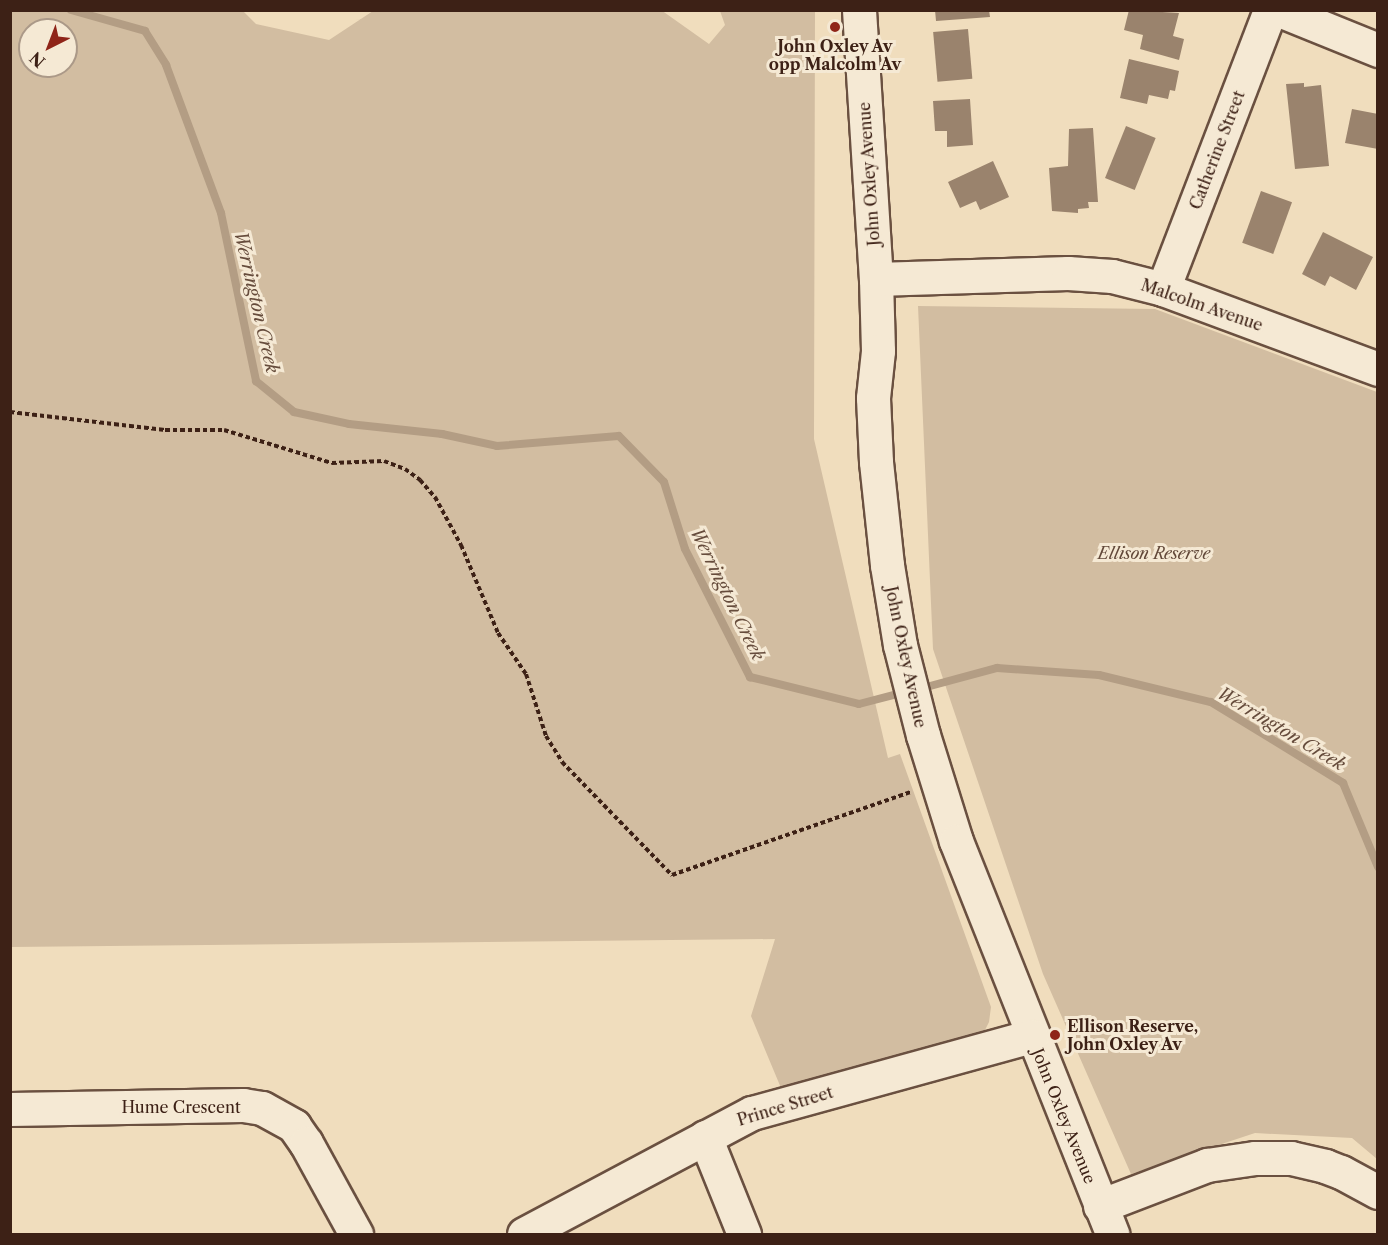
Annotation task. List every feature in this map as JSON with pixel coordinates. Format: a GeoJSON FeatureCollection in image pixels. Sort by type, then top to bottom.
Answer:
{"type":"FeatureCollection","features":[{"type":"Feature","properties":{"kind":"street","name":"John Oxley Avenue"},"geometry":{"type":"LineString","coordinates":[[859,10],[876,279],[878,351],[873,398],[876,462],[887,565],[900,645],[937,783],[972,885],[1106,1220]]}},
{"type":"Feature","properties":{"kind":"street","name":"Catherine Street"},"geometry":{"type":"LineString","coordinates":[[1163,289],[1270,10]]}},
{"type":"Feature","properties":{"kind":"street"},"geometry":{"type":"LineString","coordinates":[[1278,10],[1377,50]]}},
{"type":"Feature","properties":{"kind":"street","name":"Malcolm Avenue"},"geometry":{"type":"LineString","coordinates":[[876,279],[1068,273],[1112,276],[1163,289],[1377,369]]}},
{"type":"Feature","properties":{"kind":"street","name":"Prince Street"},"geometry":{"type":"LineString","coordinates":[[524,1234],[752,1113],[1032,1036]]}},
{"type":"Feature","properties":{"kind":"street","name":"Hume Crescent"},"geometry":{"type":"LineString","coordinates":[[10,1109],[243,1105],[262,1108],[294,1126],[300,1134],[356,1234]]}},
{"type":"Feature","properties":{"kind":"street"},"geometry":{"type":"LineString","coordinates":[[705,1137],[744,1234]]}},
{"type":"Feature","properties":{"kind":"street"},"geometry":{"type":"LineString","coordinates":[[1106,1220],[1207,1165],[1255,1158],[1291,1158],[1325,1166],[1377,1192]]}},
{"type":"Feature","properties":{"kind":"path"},"geometry":{"type":"LineString","coordinates":[[10,412],[165,430],[224,430],[332,463],[384,461],[405,469],[420,480],[435,497],[456,536],[498,633],[526,674],[546,736],[562,762],[672,875],[937,783]]}},
{"type":"Feature","properties":{"kind":"green space"},"geometry":{"type":"Polygon","coordinates":[[[661,10],[709,44],[725,25],[720,11],[815,11],[814,439],[888,758],[900,754],[991,1007],[989,1022],[985,1030],[781,1088],[751,1016],[775,939],[11,947],[11,11],[243,11],[256,24],[329,40],[373,11],[661,10]]]}},
{"type":"Feature","properties":{"kind":"green space","name":"Ellison Reserve"},"geometry":{"type":"Polygon","coordinates":[[[918,306],[1155,309],[1377,392],[1377,1159],[1352,1138],[1255,1133],[1131,1174],[1043,974],[933,649],[918,306]]]}},
{"type":"Feature","properties":{"kind":"building"},"geometry":{"type":"Polygon","coordinates":[[[935,10],[989,10],[990,17],[936,21],[935,10]]]}},
{"type":"Feature","properties":{"kind":"building"},"geometry":{"type":"Polygon","coordinates":[[[1129,10],[1179,13],[1173,36],[1184,39],[1179,60],[1140,49],[1143,35],[1124,30],[1129,10]]]}},
{"type":"Feature","properties":{"kind":"building"},"geometry":{"type":"Polygon","coordinates":[[[968,29],[972,79],[937,82],[933,32],[968,29]]]}},
{"type":"Feature","properties":{"kind":"building"},"geometry":{"type":"Polygon","coordinates":[[[1129,59],[1179,71],[1175,91],[1170,90],[1168,99],[1149,95],[1147,104],[1120,98],[1129,59]]]}},
{"type":"Feature","properties":{"kind":"building"},"geometry":{"type":"Polygon","coordinates":[[[1304,83],[1304,87],[1321,85],[1329,166],[1295,169],[1286,84],[1304,83]]]}},
{"type":"Feature","properties":{"kind":"building"},"geometry":{"type":"Polygon","coordinates":[[[970,99],[973,145],[947,147],[947,131],[935,131],[933,101],[970,99]]]}},
{"type":"Feature","properties":{"kind":"building"},"geometry":{"type":"Polygon","coordinates":[[[1352,109],[1378,114],[1378,149],[1345,143],[1352,109]]]}},
{"type":"Feature","properties":{"kind":"building"},"geometry":{"type":"Polygon","coordinates":[[[1126,126],[1156,138],[1135,190],[1105,178],[1126,126]]]}},
{"type":"Feature","properties":{"kind":"building"},"geometry":{"type":"Polygon","coordinates":[[[1093,128],[1098,202],[1088,202],[1089,208],[1078,209],[1078,213],[1052,211],[1049,168],[1068,166],[1069,129],[1093,128]]]}},
{"type":"Feature","properties":{"kind":"building"},"geometry":{"type":"Polygon","coordinates":[[[993,161],[1009,197],[980,210],[976,201],[960,208],[948,182],[993,161]]]}},
{"type":"Feature","properties":{"kind":"building"},"geometry":{"type":"Polygon","coordinates":[[[1261,191],[1292,202],[1273,254],[1242,243],[1261,191]]]}},
{"type":"Feature","properties":{"kind":"building"},"geometry":{"type":"Polygon","coordinates":[[[1323,232],[1373,257],[1356,290],[1330,276],[1325,286],[1302,274],[1323,232]]]}},
{"type":"Feature","properties":{"kind":"waterway","name":"Werrington Creek"},"geometry":{"type":"LineString","coordinates":[[71,10],[145,31],[166,65],[221,213],[256,381],[294,412],[349,424],[442,434],[497,446],[619,436],[664,482],[685,549],[750,677],[859,704],[905,692]]}},
{"type":"Feature","properties":{"kind":"waterway","name":"Werrington Creek"},"geometry":{"type":"LineString","coordinates":[[919,689],[997,668],[1099,675],[1211,702],[1343,783],[1378,867]]}},
{"type":"Feature","properties":{"kind":"place","name":"John Oxley Av opp Malcolm Av"},"geometry":{"type":"Point","coordinates":[835,27]}},
{"type":"Feature","properties":{"kind":"place","name":"Ellison Reserve, John Oxley Av"},"geometry":{"type":"Point","coordinates":[1055,1035]}}]}
